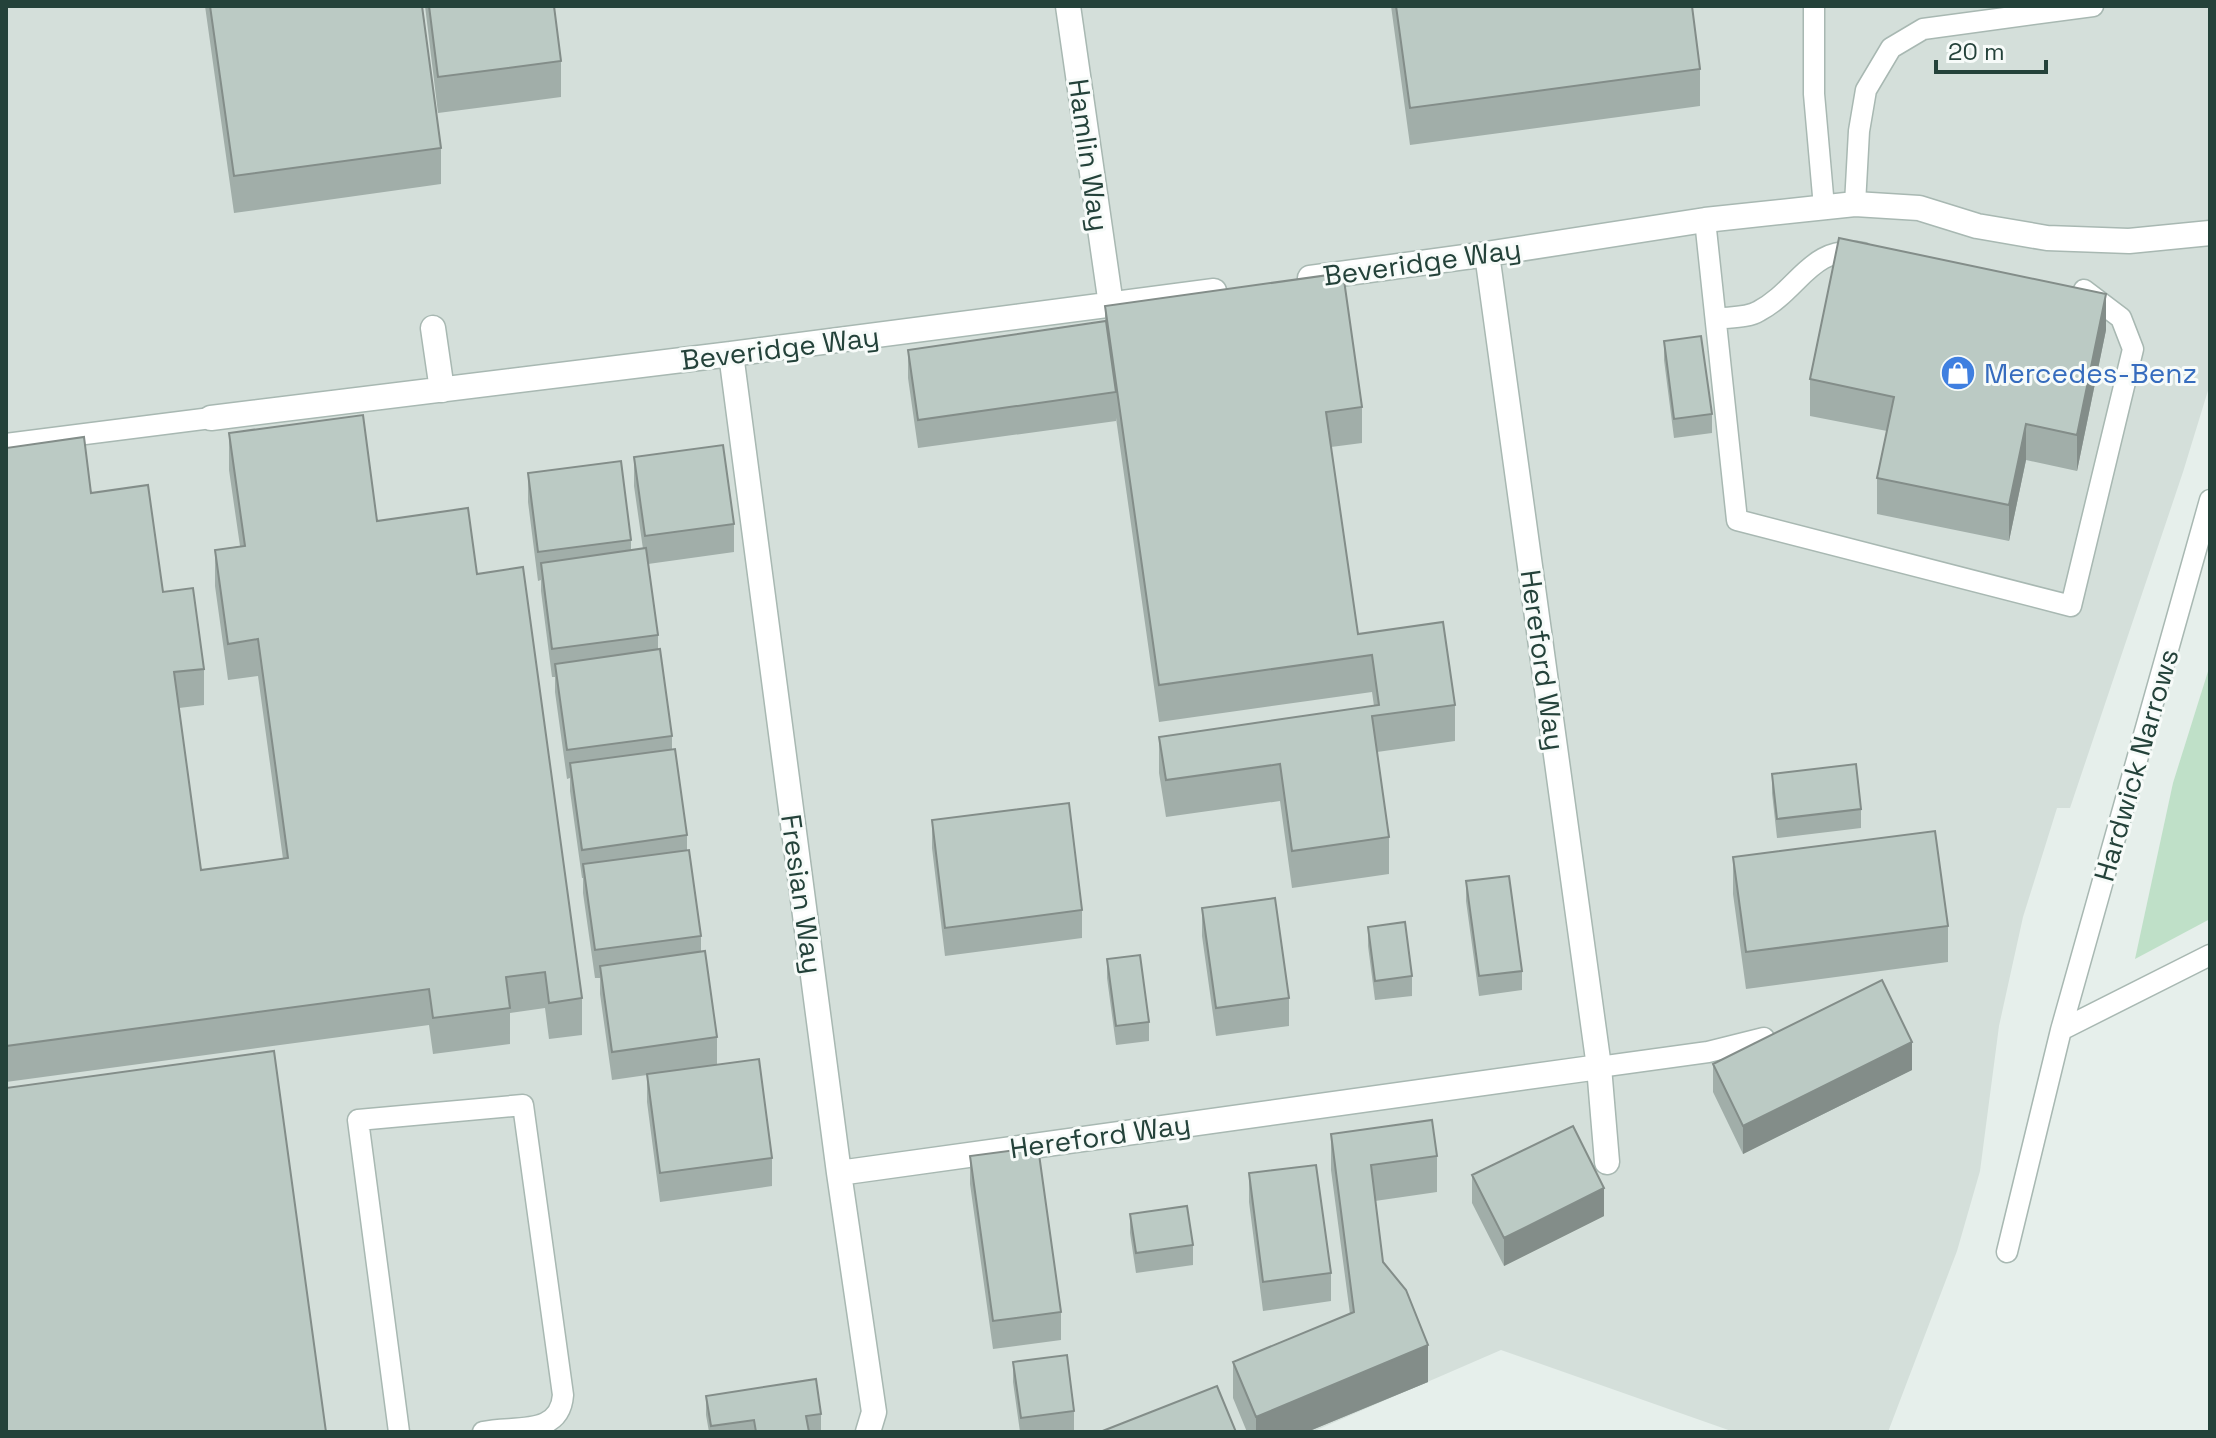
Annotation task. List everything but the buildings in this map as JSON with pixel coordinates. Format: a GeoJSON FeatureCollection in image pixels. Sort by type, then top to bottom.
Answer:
{"type":"FeatureCollection","features":[{"type":"Feature","properties":{"kind":"street","name":"Hamlin Way"},"geometry":{"type":"LineString","coordinates":[[1068,6],[1111,305]]}},
{"type":"Feature","properties":{"kind":"street","name":"Beveridge Way"},"geometry":{"type":"LineString","coordinates":[[1283,281],[1487,254],[1705,220],[1855,204],[1919,208],[1977,226],[2047,238],[2129,241],[2210,233]]}},
{"type":"Feature","properties":{"kind":"street","name":"Hereford Way"},"geometry":{"type":"LineString","coordinates":[[1487,254],[1599,1067],[1607,1162]]}},
{"type":"Feature","properties":{"kind":"street","name":"Beveridge Way"},"geometry":{"type":"LineString","coordinates":[[211,418],[1236,288]]}},
{"type":"Feature","properties":{"kind":"street"},"geometry":{"type":"LineString","coordinates":[[433,328],[442,390]]}},
{"type":"Feature","properties":{"kind":"street","name":"Fresian Way"},"geometry":{"type":"LineString","coordinates":[[731,354],[839,1173],[874,1412],[868,1432]]}},
{"type":"Feature","properties":{"kind":"street","name":"Hereford Way"},"geometry":{"type":"LineString","coordinates":[[839,1173],[1599,1067]]}},
{"type":"Feature","properties":{"kind":"lane"},"geometry":{"type":"LineString","coordinates":[[1814,6],[1814,94],[1824,207]]}},
{"type":"Feature","properties":{"kind":"lane"},"geometry":{"type":"LineString","coordinates":[[1855,204],[1859,131],[1866,90],[1891,48],[1923,29],[2093,6]]}},
{"type":"Feature","properties":{"kind":"lane"},"geometry":{"type":"LineString","coordinates":[[1705,220],[1737,520],[2071,606],[2133,349],[2121,318],[2086,291],[2071,288]]}},
{"type":"Feature","properties":{"kind":"lane"},"geometry":{"type":"LineString","coordinates":[[1716,319],[1756,313],[1787,292],[1822,256],[1849,250],[1879,255]]}},
{"type":"Feature","properties":{"kind":"lane"},"geometry":{"type":"LineString","coordinates":[[6,444],[211,418]]}},
{"type":"Feature","properties":{"kind":"lane","name":"Hardwick Narrows"},"geometry":{"type":"LineString","coordinates":[[2007,1252],[2061,1030],[2210,500]]}},
{"type":"Feature","properties":{"kind":"lane"},"geometry":{"type":"LineString","coordinates":[[2061,1030],[2210,955]]}},
{"type":"Feature","properties":{"kind":"lane"},"geometry":{"type":"LineString","coordinates":[[1599,1067],[1708,1052],[1764,1038]]}},
{"type":"Feature","properties":{"kind":"lane"},"geometry":{"type":"LineString","coordinates":[[399,1432],[358,1120],[523,1105],[563,1395],[562,1408],[546,1428],[483,1432]]}},
{"type":"Feature","properties":{"kind":"shaded area"},"geometry":{"type":"Polygon","coordinates":[[[6,6],[2210,6],[2210,384],[2070,808],[2057,808],[2023,917],[1999,1026],[1980,1171],[1957,1251],[1888,1432],[1734,1432],[1501,1350],[1312,1432],[6,1432],[6,6]]]}},
{"type":"Feature","properties":{"kind":"green space"},"geometry":{"type":"Polygon","coordinates":[[[2210,665],[2210,919],[2135,959],[2173,783],[2210,665]]]}},
{"type":"Feature","properties":{"kind":"place","name":"Mercedes-Benz"},"geometry":{"type":"Point","coordinates":[1958,373]}}]}
